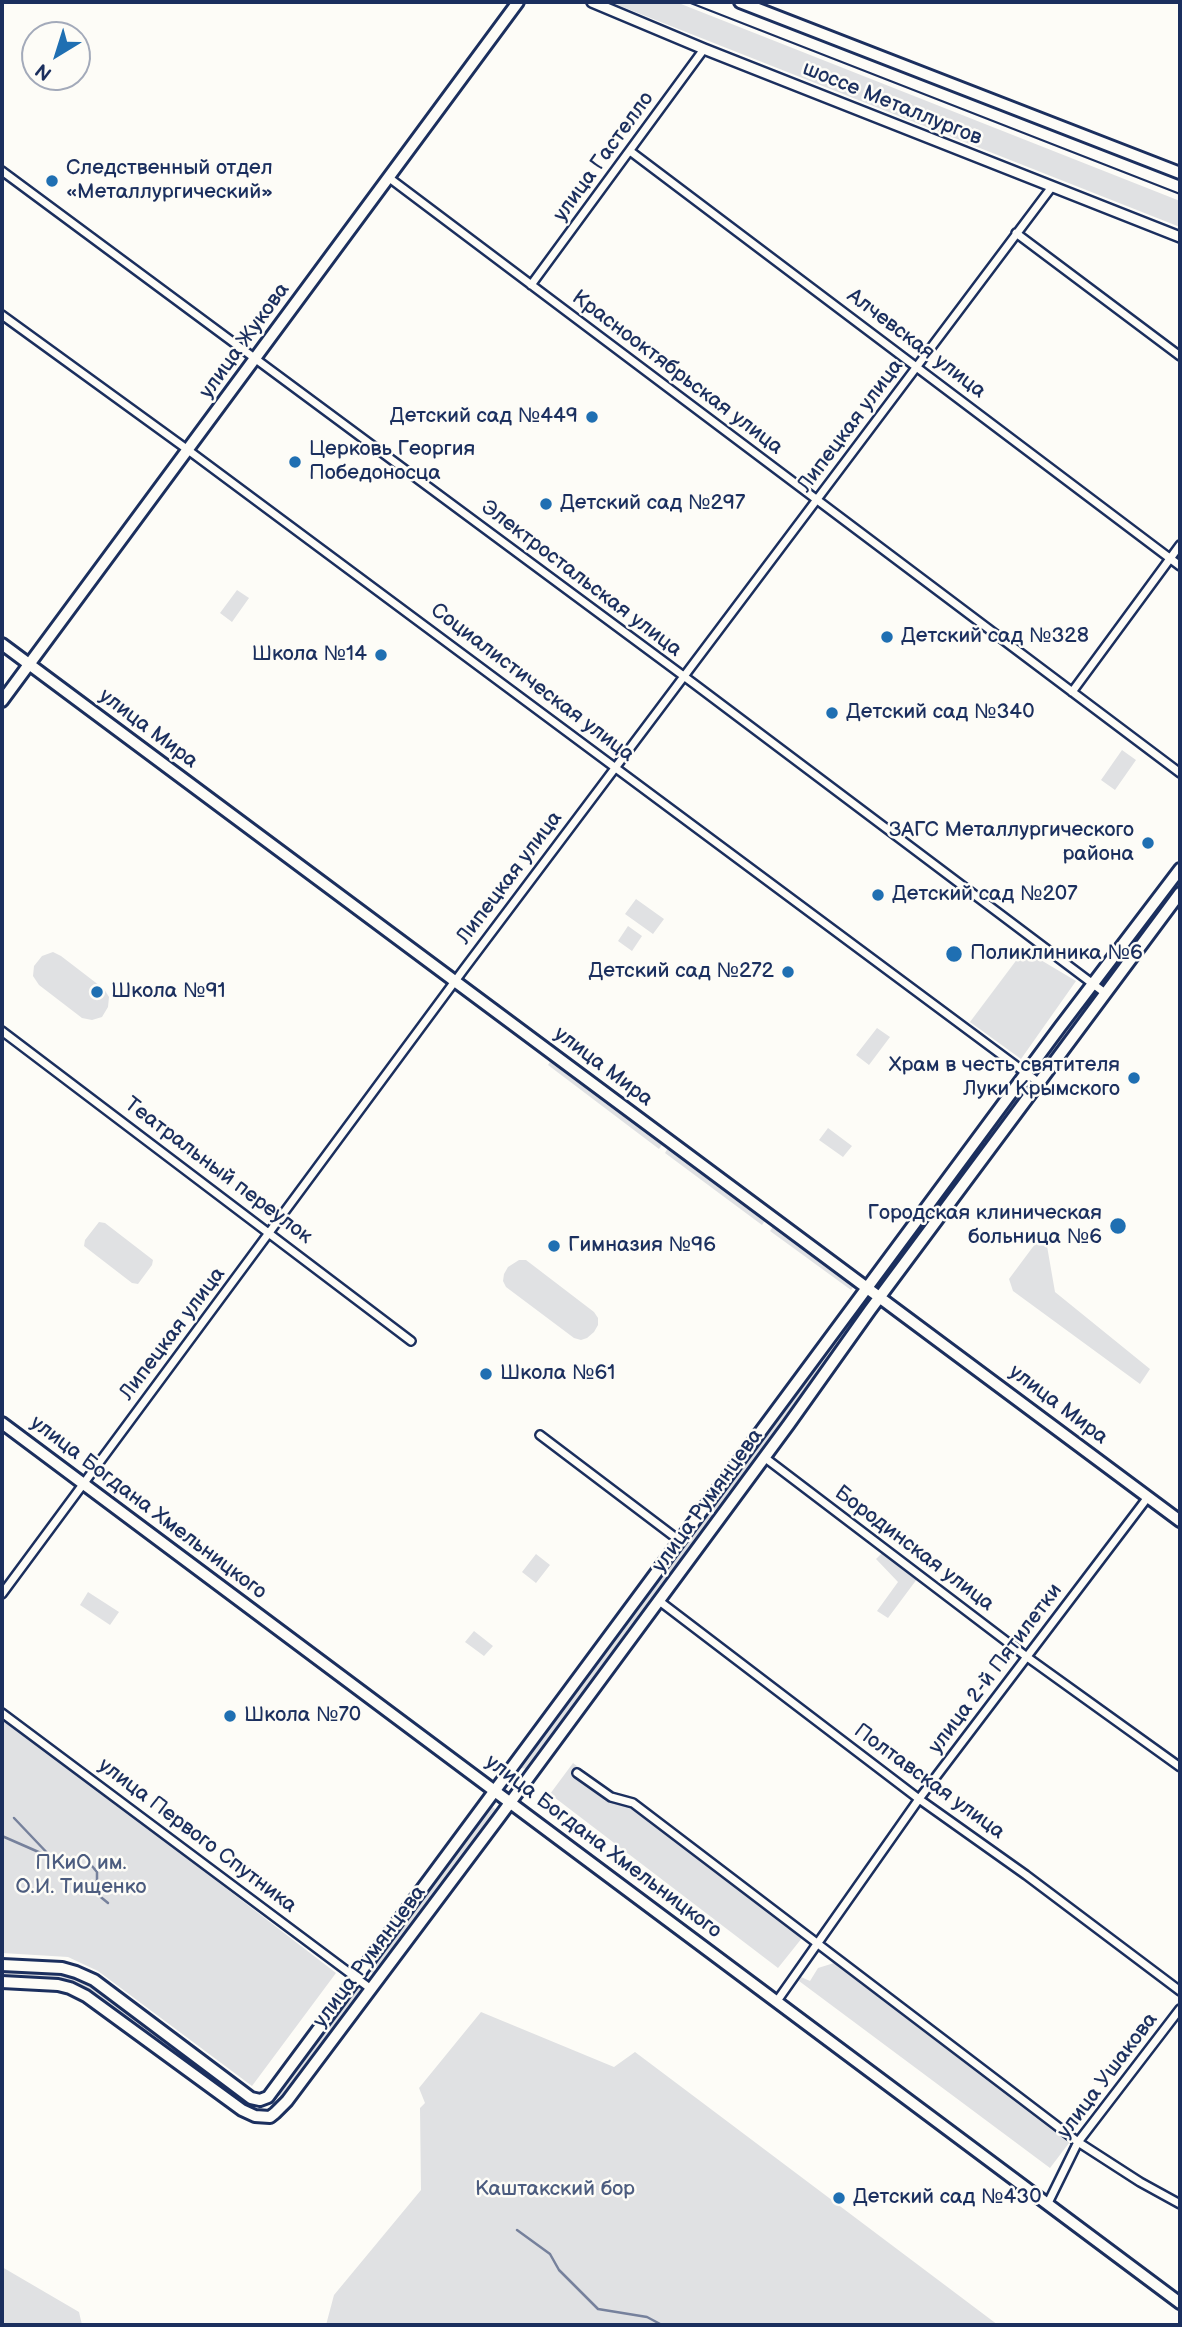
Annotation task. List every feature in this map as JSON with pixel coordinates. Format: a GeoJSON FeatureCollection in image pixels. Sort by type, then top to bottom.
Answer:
{"type":"FeatureCollection","features":[{"type":"Feature","properties":{"kind":"main road","name":"улица Жукова"},"geometry":{"type":"LineString","coordinates":[[2,701],[518,2]]}},
{"type":"Feature","properties":{"kind":"main road","name":"шоссе Металлургов"},"geometry":{"type":"LineString","coordinates":[[740,2],[1180,173]]}},
{"type":"Feature","properties":{"kind":"main road","name":"улица Мира"},"geometry":{"type":"LineString","coordinates":[[2,644],[1180,1521]]}},
{"type":"Feature","properties":{"kind":"main road","name":"улица Румянцева"},"geometry":{"type":"LineString","coordinates":[[1180,869],[1026,1073],[358,1978],[264,2098],[255,2116],[270,2117],[287,2101],[1180,893]]}},
{"type":"Feature","properties":{"kind":"main road","name":"улица Богдана Хмельницкого"},"geometry":{"type":"LineString","coordinates":[[2,1423],[1180,2303]]}},
{"type":"Feature","properties":{"kind":"main road"},"geometry":{"type":"LineString","coordinates":[[2,1965],[62,1968],[94,1980],[251,2098],[264,2098]]}},
{"type":"Feature","properties":{"kind":"main road"},"geometry":{"type":"LineString","coordinates":[[2,1982],[58,1985],[86,1996],[242,2110],[255,2116]]}},
{"type":"Feature","properties":{"kind":"street","name":"шоссе Металлургов"},"geometry":{"type":"LineString","coordinates":[[592,2],[704,50],[1180,237]]}},
{"type":"Feature","properties":{"kind":"street","name":"улица Гастелло"},"geometry":{"type":"LineString","coordinates":[[531,285],[704,50]]}},
{"type":"Feature","properties":{"kind":"street","name":"Алчевская улица"},"geometry":{"type":"LineString","coordinates":[[630,150],[1180,565]]}},
{"type":"Feature","properties":{"kind":"street","name":"Электростальская улица"},"geometry":{"type":"LineString","coordinates":[[2,171],[1105,993]]}},
{"type":"Feature","properties":{"kind":"street","name":"Краснооктябрьская улица"},"geometry":{"type":"LineString","coordinates":[[388,177],[1180,773]]}},
{"type":"Feature","properties":{"kind":"street","name":"Липецкая улица"},"geometry":{"type":"LineString","coordinates":[[2,1594],[455,981],[1051,188]]}},
{"type":"Feature","properties":{"kind":"street"},"geometry":{"type":"LineString","coordinates":[[1016,233],[1180,356]]}},
{"type":"Feature","properties":{"kind":"street","name":"Социалистическая улица"},"geometry":{"type":"LineString","coordinates":[[2,315],[188,450],[1038,1082]]}},
{"type":"Feature","properties":{"kind":"street"},"geometry":{"type":"LineString","coordinates":[[1072,692],[1180,545]]}},
{"type":"Feature","properties":{"kind":"street","name":"Театральный переулок"},"geometry":{"type":"LineString","coordinates":[[2,1031],[411,1342]]}},
{"type":"Feature","properties":{"kind":"street"},"geometry":{"type":"LineString","coordinates":[[540,1435],[680,1541]]}},
{"type":"Feature","properties":{"kind":"street","name":"Бородинская улица"},"geometry":{"type":"LineString","coordinates":[[764,1457],[1027,1657],[1180,1767]]}},
{"type":"Feature","properties":{"kind":"street","name":"улица 2-й Пятилетки"},"geometry":{"type":"LineString","coordinates":[[777,2001],[919,1799],[1148,1497]]}},
{"type":"Feature","properties":{"kind":"street","name":"Полтавская улица"},"geometry":{"type":"LineString","coordinates":[[658,1601],[919,1799],[1026,1875],[1180,1991]]}},
{"type":"Feature","properties":{"kind":"street","name":"улица Первого Спутника"},"geometry":{"type":"LineString","coordinates":[[2,1713],[371,1989]]}},
{"type":"Feature","properties":{"kind":"street","name":"улица Богдана Хмельницкого"},"geometry":{"type":"LineString","coordinates":[[577,1773],[611,1797],[633,1803],[1078,2142],[1180,2204]]}},
{"type":"Feature","properties":{"kind":"street","name":"улица Ушакова"},"geometry":{"type":"LineString","coordinates":[[1048,2203],[1078,2142],[1180,2009]]}},
{"type":"Feature","properties":{"kind":"green space"},"geometry":{"type":"Polygon","coordinates":[[[610,2],[676,2],[1180,201],[1180,227],[610,2]]]}},
{"type":"Feature","properties":{"kind":"green space"},"geometry":{"type":"Polygon","coordinates":[[[237,590],[249,598],[232,622],[220,613],[237,590]]]}},
{"type":"Feature","properties":{"kind":"green space"},"geometry":{"type":"Polygon","coordinates":[[[1122,750],[1136,760],[1115,790],[1101,780],[1122,750]]]}},
{"type":"Feature","properties":{"kind":"green space"},"geometry":{"type":"Polygon","coordinates":[[[1180,876],[1180,886],[1117,971],[1112,967],[1180,876]]]}},
{"type":"Feature","properties":{"kind":"green space"},"geometry":{"type":"Polygon","coordinates":[[[636,899],[664,919],[653,934],[625,914],[636,899]]]}},
{"type":"Feature","properties":{"kind":"green space"},"geometry":{"type":"Polygon","coordinates":[[[628,926],[642,936],[632,951],[618,941],[628,926]]]}},
{"type":"Feature","properties":{"kind":"green space"},"geometry":{"type":"Polygon","coordinates":[[[1024,950],[1076,981],[1021,1059],[970,1022],[1024,950]]]}},
{"type":"Feature","properties":{"kind":"green space"},"geometry":{"type":"Polygon","coordinates":[[[53,952],[104,989],[109,997],[108,1007],[102,1017],[92,1020],[82,1018],[39,985],[33,976],[34,966],[42,956],[53,952]]]}},
{"type":"Feature","properties":{"kind":"green space"},"geometry":{"type":"Polygon","coordinates":[[[1087,1001],[1090,1001],[1090,1004],[1045,1064],[1042,1064],[1041,1062],[1087,1001]]]}},
{"type":"Feature","properties":{"kind":"green space"},"geometry":{"type":"Polygon","coordinates":[[[877,1028],[890,1037],[869,1065],[856,1055],[877,1028]]]}},
{"type":"Feature","properties":{"kind":"green space"},"geometry":{"type":"Polygon","coordinates":[[[552,1059],[664,1142],[659,1149],[548,1065],[552,1059]]]}},
{"type":"Feature","properties":{"kind":"green space"},"geometry":{"type":"Polygon","coordinates":[[[1026,1082],[1030,1085],[886,1277],[884,1274],[1026,1082]]]}},
{"type":"Feature","properties":{"kind":"green space"},"geometry":{"type":"Polygon","coordinates":[[[828,1128],[852,1146],[843,1157],[819,1140],[828,1128]]]}},
{"type":"Feature","properties":{"kind":"green space"},"geometry":{"type":"Polygon","coordinates":[[[669,1146],[766,1219],[762,1225],[665,1153],[669,1146]]]}},
{"type":"Feature","properties":{"kind":"green space"},"geometry":{"type":"Polygon","coordinates":[[[99,1222],[105,1223],[153,1260],[138,1284],[132,1283],[84,1246],[85,1240],[99,1222]]]}},
{"type":"Feature","properties":{"kind":"green space"},"geometry":{"type":"Polygon","coordinates":[[[775,1224],[856,1283],[851,1290],[770,1231],[775,1224]]]}},
{"type":"Feature","properties":{"kind":"green space"},"geometry":{"type":"Polygon","coordinates":[[[1041,1236],[1047,1246],[1055,1292],[1150,1369],[1140,1384],[1013,1291],[1009,1279],[1041,1236]]]}},
{"type":"Feature","properties":{"kind":"green space"},"geometry":{"type":"Polygon","coordinates":[[[519,1260],[526,1260],[594,1312],[598,1325],[594,1332],[581,1340],[574,1338],[506,1287],[504,1274],[508,1267],[519,1260]]]}},
{"type":"Feature","properties":{"kind":"green space"},"geometry":{"type":"Polygon","coordinates":[[[859,1307],[864,1310],[527,1769],[521,1768],[521,1765],[859,1307]]]}},
{"type":"Feature","properties":{"kind":"green space"},"geometry":{"type":"Polygon","coordinates":[[[883,1552],[917,1579],[888,1618],[877,1611],[898,1582],[876,1559],[883,1552]]]}},
{"type":"Feature","properties":{"kind":"green space"},"geometry":{"type":"Polygon","coordinates":[[[536,1554],[550,1565],[536,1583],[522,1572],[536,1554]]]}},
{"type":"Feature","properties":{"kind":"green space"},"geometry":{"type":"Polygon","coordinates":[[[88,1592],[119,1612],[110,1625],[80,1605],[88,1592]]]}},
{"type":"Feature","properties":{"kind":"green space"},"geometry":{"type":"Polygon","coordinates":[[[474,1631],[493,1646],[484,1656],[465,1642],[474,1631]]]}},
{"type":"Feature","properties":{"kind":"green space","name":"ПКиО им. О.И. Тищенко"},"geometry":{"type":"Polygon","coordinates":[[[2,1718],[188,1855],[192,1862],[336,1973],[252,2086],[98,1971],[68,1957],[2,1953],[2,1718]]]}},
{"type":"Feature","properties":{"kind":"green space"},"geometry":{"type":"Polygon","coordinates":[[[573,1763],[802,1938],[778,1968],[550,1794],[573,1763]]]}},
{"type":"Feature","properties":{"kind":"green space"},"geometry":{"type":"Polygon","coordinates":[[[491,1806],[497,1810],[374,1975],[370,1971],[491,1806]]]}},
{"type":"Feature","properties":{"kind":"green space"},"geometry":{"type":"Polygon","coordinates":[[[834,1963],[1069,2143],[1050,2168],[799,1981],[801,1977],[810,1981],[818,1968],[834,1963]]]}},
{"type":"Feature","properties":{"kind":"green space"},"geometry":{"type":"Polygon","coordinates":[[[2,1971],[60,1974],[75,1977],[91,1985],[224,2085],[224,2089],[221,2090],[88,1991],[72,1984],[2,1978],[2,1971]]]}},
{"type":"Feature","properties":{"kind":"green space"},"geometry":{"type":"Polygon","coordinates":[[[357,1987],[363,1992],[281,2098],[278,2094],[357,1987]]]}},
{"type":"Feature","properties":{"kind":"green space","name":"Каштакский бор"},"geometry":{"type":"Polygon","coordinates":[[[481,2012],[614,2067],[635,2052],[998,2325],[326,2325],[334,2295],[421,2190],[420,2108],[425,2103],[419,2088],[481,2012]]]}},
{"type":"Feature","properties":{"kind":"green space"},"geometry":{"type":"Polygon","coordinates":[[[2,2267],[79,2312],[82,2325],[2,2325],[2,2267]]]}},
{"type":"Feature","properties":{"kind":"waterway"},"geometry":{"type":"LineString","coordinates":[[14,1818],[52,1858],[66,1865],[92,1866],[97,1872],[97,1894],[108,1903]]}},
{"type":"Feature","properties":{"kind":"waterway"},"geometry":{"type":"LineString","coordinates":[[2,1836],[50,1857]]}},
{"type":"Feature","properties":{"kind":"waterway"},"geometry":{"type":"LineString","coordinates":[[517,2230],[550,2254],[559,2270],[598,2309],[647,2317],[662,2325]]}},
{"type":"Feature","properties":{"kind":"tram line"},"geometry":{"type":"LineString","coordinates":[[688,2],[1180,194]]}},
{"type":"Feature","properties":{"kind":"place","name":"Следственный отдел «Металлургический»"},"geometry":{"type":"Point","coordinates":[52,181]}},
{"type":"Feature","properties":{"kind":"place","name":"Детский сад №449"},"geometry":{"type":"Point","coordinates":[592,417]}},
{"type":"Feature","properties":{"kind":"place","name":"Церковь Георгия Победоносца"},"geometry":{"type":"Point","coordinates":[295,462]}},
{"type":"Feature","properties":{"kind":"place","name":"Детский сад №297"},"geometry":{"type":"Point","coordinates":[546,504]}},
{"type":"Feature","properties":{"kind":"place","name":"Детский сад №328"},"geometry":{"type":"Point","coordinates":[887,637]}},
{"type":"Feature","properties":{"kind":"place","name":"Школа №14"},"geometry":{"type":"Point","coordinates":[381,655]}},
{"type":"Feature","properties":{"kind":"place","name":"Детский сад №340"},"geometry":{"type":"Point","coordinates":[832,713]}},
{"type":"Feature","properties":{"kind":"place","name":"ЗАГС Металлургического района"},"geometry":{"type":"Point","coordinates":[1148,843]}},
{"type":"Feature","properties":{"kind":"place","name":"Детский сад №207"},"geometry":{"type":"Point","coordinates":[878,895]}},
{"type":"Feature","properties":{"kind":"place","name":"Поликлиника №6"},"geometry":{"type":"Point","coordinates":[954,954]}},
{"type":"Feature","properties":{"kind":"place","name":"Детский сад №272"},"geometry":{"type":"Point","coordinates":[788,972]}},
{"type":"Feature","properties":{"kind":"place","name":"Школа №91"},"geometry":{"type":"Point","coordinates":[97,992]}},
{"type":"Feature","properties":{"kind":"place","name":"Храм в честь святителя Луки Крымского"},"geometry":{"type":"Point","coordinates":[1134,1078]}},
{"type":"Feature","properties":{"kind":"place","name":"Городская клиническая больница №6"},"geometry":{"type":"Point","coordinates":[1118,1226]}},
{"type":"Feature","properties":{"kind":"place","name":"Гимназия №96"},"geometry":{"type":"Point","coordinates":[554,1246]}},
{"type":"Feature","properties":{"kind":"place","name":"Школа №61"},"geometry":{"type":"Point","coordinates":[486,1374]}},
{"type":"Feature","properties":{"kind":"place","name":"Школа №70"},"geometry":{"type":"Point","coordinates":[230,1716]}},
{"type":"Feature","properties":{"kind":"place","name":"Детский сад №430"},"geometry":{"type":"Point","coordinates":[839,2198]}}]}
